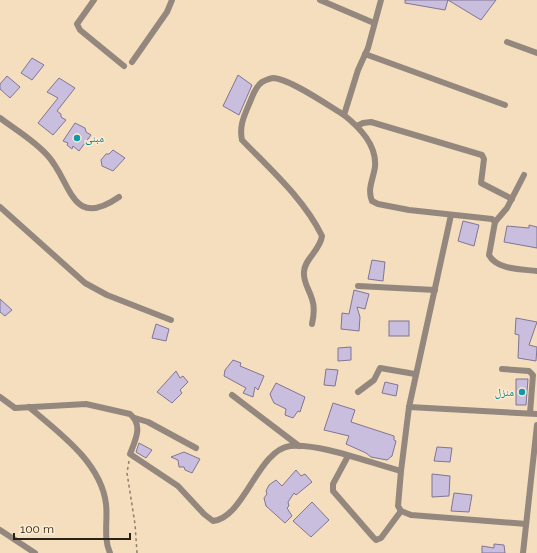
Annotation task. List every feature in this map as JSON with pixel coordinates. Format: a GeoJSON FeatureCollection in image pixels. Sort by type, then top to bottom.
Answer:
{"type":"FeatureCollection","features":[{"type":"Feature","properties":{"kind":"street"},"geometry":{"type":"LineString","coordinates":[[94,0],[77,24],[80,30],[124,66]]}},
{"type":"Feature","properties":{"kind":"street"},"geometry":{"type":"LineString","coordinates":[[132,62],[167,12],[172,0]]}},
{"type":"Feature","properties":{"kind":"street"},"geometry":{"type":"LineString","coordinates":[[320,0],[374,23]]}},
{"type":"Feature","properties":{"kind":"street"},"geometry":{"type":"LineString","coordinates":[[344,115],[365,54],[380,0]]}},
{"type":"Feature","properties":{"kind":"street"},"geometry":{"type":"LineString","coordinates":[[507,42],[537,53]]}},
{"type":"Feature","properties":{"kind":"street"},"geometry":{"type":"LineString","coordinates":[[365,54],[505,105]]}},
{"type":"Feature","properties":{"kind":"street"},"geometry":{"type":"LineString","coordinates":[[312,324],[314,306],[305,282],[304,271],[306,264],[317,251],[322,236],[316,223],[304,208],[242,140],[240,131],[242,122],[257,87],[262,82],[274,78],[294,86],[344,115],[357,126],[365,135],[374,157],[375,167],[369,189],[372,201],[378,204],[451,215],[492,219],[495,222]]}},
{"type":"Feature","properties":{"kind":"street"},"geometry":{"type":"LineString","coordinates":[[0,118],[31,141],[48,156],[56,166],[75,202],[85,207],[98,208],[107,206],[119,197]]}},
{"type":"Feature","properties":{"kind":"street"},"geometry":{"type":"LineString","coordinates":[[357,126],[362,123],[371,122],[482,155],[484,159],[481,183],[512,199]]}},
{"type":"Feature","properties":{"kind":"street"},"geometry":{"type":"LineString","coordinates":[[524,175],[512,199],[495,222],[489,255],[492,261],[500,265],[537,271]]}},
{"type":"Feature","properties":{"kind":"street"},"geometry":{"type":"LineString","coordinates":[[0,207],[85,283],[107,295],[171,320]]}},
{"type":"Feature","properties":{"kind":"street"},"geometry":{"type":"LineString","coordinates":[[401,511],[398,501],[409,407],[451,215]]}},
{"type":"Feature","properties":{"kind":"street"},"geometry":{"type":"LineString","coordinates":[[358,286],[434,290]]}},
{"type":"Feature","properties":{"kind":"street"},"geometry":{"type":"LineString","coordinates":[[358,392],[372,382],[380,368],[415,374]]}},
{"type":"Feature","properties":{"kind":"street"},"geometry":{"type":"LineString","coordinates":[[409,407],[534,413],[534,375],[529,371],[502,369]]}},
{"type":"Feature","properties":{"kind":"street"},"geometry":{"type":"LineString","coordinates":[[232,395],[299,446]]}},
{"type":"Feature","properties":{"kind":"street"},"geometry":{"type":"LineString","coordinates":[[0,397],[15,408],[86,404],[130,414],[135,418],[148,422],[196,448]]}},
{"type":"Feature","properties":{"kind":"street"},"geometry":{"type":"LineString","coordinates":[[29,407],[70,442],[95,473],[106,503],[106,536],[110,553]]}},
{"type":"Feature","properties":{"kind":"street"},"geometry":{"type":"LineString","coordinates":[[135,418],[138,431],[130,454],[178,486],[204,514],[213,521],[221,519],[233,510],[258,472],[275,455],[289,446],[318,448],[401,471]]}},
{"type":"Feature","properties":{"kind":"street"},"geometry":{"type":"LineString","coordinates":[[523,553],[526,524],[534,487],[537,425]]}},
{"type":"Feature","properties":{"kind":"street"},"geometry":{"type":"LineString","coordinates":[[348,456],[333,484],[333,491],[376,540],[381,538],[401,511]]}},
{"type":"Feature","properties":{"kind":"street"},"geometry":{"type":"LineString","coordinates":[[401,511],[411,515],[526,524]]}},
{"type":"Feature","properties":{"kind":"street"},"geometry":{"type":"LineString","coordinates":[[0,530],[35,553]]}},
{"type":"Feature","properties":{"kind":"path"},"geometry":{"type":"LineString","coordinates":[[130,454],[127,474],[135,524],[136,553]]}},
{"type":"Feature","properties":{"kind":"building"},"geometry":{"type":"Polygon","coordinates":[[[405,0],[448,0],[445,10],[405,3],[405,0]]]}},
{"type":"Feature","properties":{"kind":"building"},"geometry":{"type":"Polygon","coordinates":[[[448,0],[496,0],[481,20],[448,0]]]}},
{"type":"Feature","properties":{"kind":"building"},"geometry":{"type":"Polygon","coordinates":[[[32,58],[44,65],[32,80],[21,73],[32,58]]]}},
{"type":"Feature","properties":{"kind":"building"},"geometry":{"type":"Polygon","coordinates":[[[238,75],[252,85],[239,115],[223,106],[238,75]]]}},
{"type":"Feature","properties":{"kind":"building"},"geometry":{"type":"Polygon","coordinates":[[[7,76],[20,87],[10,98],[0,89],[0,84],[7,76]]]}},
{"type":"Feature","properties":{"kind":"building"},"geometry":{"type":"Polygon","coordinates":[[[59,78],[75,88],[57,111],[61,114],[61,117],[66,120],[53,135],[38,123],[58,98],[47,92],[59,78]]]}},
{"type":"Feature","properties":{"kind":"building","name":"مبنى"},"geometry":{"type":"Polygon","coordinates":[[[75,123],[85,128],[86,132],[91,135],[79,151],[73,146],[72,149],[67,145],[68,143],[63,141],[75,123]]]}},
{"type":"Feature","properties":{"kind":"building","name":"مبنى"},"geometry":{"type":"Polygon","coordinates":[[[113,150],[125,158],[113,171],[102,166],[101,160],[106,154],[109,154],[113,150]]]}},
{"type":"Feature","properties":{"kind":"building"},"geometry":{"type":"Polygon","coordinates":[[[463,221],[479,225],[474,246],[458,241],[463,221]]]}},
{"type":"Feature","properties":{"kind":"building"},"geometry":{"type":"Polygon","coordinates":[[[529,225],[537,227],[537,248],[504,242],[507,226],[529,228],[529,225]]]}},
{"type":"Feature","properties":{"kind":"building"},"geometry":{"type":"Polygon","coordinates":[[[372,260],[385,262],[383,281],[368,279],[372,260]]]}},
{"type":"Feature","properties":{"kind":"building"},"geometry":{"type":"Polygon","coordinates":[[[354,290],[369,294],[365,309],[357,307],[360,317],[359,331],[341,329],[342,313],[349,314],[354,290]]]}},
{"type":"Feature","properties":{"kind":"building"},"geometry":{"type":"Polygon","coordinates":[[[0,299],[12,310],[5,316],[0,312],[0,299]]]}},
{"type":"Feature","properties":{"kind":"building"},"geometry":{"type":"Polygon","coordinates":[[[516,318],[537,322],[529,345],[537,347],[536,361],[518,358],[519,335],[515,334],[516,318]]]}},
{"type":"Feature","properties":{"kind":"building"},"geometry":{"type":"Polygon","coordinates":[[[389,321],[409,321],[409,336],[389,336],[389,321]]]}},
{"type":"Feature","properties":{"kind":"building"},"geometry":{"type":"Polygon","coordinates":[[[156,324],[169,329],[166,341],[152,338],[156,324]]]}},
{"type":"Feature","properties":{"kind":"building"},"geometry":{"type":"Polygon","coordinates":[[[351,347],[351,360],[338,361],[338,348],[351,347]]]}},
{"type":"Feature","properties":{"kind":"building"},"geometry":{"type":"Polygon","coordinates":[[[233,360],[241,363],[240,366],[264,376],[258,390],[255,387],[253,397],[243,393],[246,388],[224,376],[225,370],[233,360]]]}},
{"type":"Feature","properties":{"kind":"building"},"geometry":{"type":"Polygon","coordinates":[[[326,369],[338,370],[335,386],[324,385],[326,369]]]}},
{"type":"Feature","properties":{"kind":"building"},"geometry":{"type":"Polygon","coordinates":[[[176,371],[180,378],[183,376],[188,382],[180,390],[182,393],[172,403],[157,392],[176,371]]]}},
{"type":"Feature","properties":{"kind":"building","name":"منزل"},"geometry":{"type":"Polygon","coordinates":[[[516,379],[528,379],[526,405],[516,405],[516,379]]]}},
{"type":"Feature","properties":{"kind":"building"},"geometry":{"type":"Polygon","coordinates":[[[385,382],[398,385],[396,396],[382,393],[385,382]]]}},
{"type":"Feature","properties":{"kind":"building"},"geometry":{"type":"Polygon","coordinates":[[[276,383],[305,397],[300,412],[298,411],[293,418],[285,415],[286,409],[274,403],[272,399],[270,394],[276,383]]]}},
{"type":"Feature","properties":{"kind":"building"},"geometry":{"type":"Polygon","coordinates":[[[333,403],[355,410],[351,422],[394,436],[394,440],[396,441],[392,456],[387,460],[371,457],[366,453],[346,444],[349,436],[324,430],[333,403]]]}},
{"type":"Feature","properties":{"kind":"building"},"geometry":{"type":"Polygon","coordinates":[[[139,443],[152,450],[146,458],[136,452],[139,443]]]}},
{"type":"Feature","properties":{"kind":"building"},"geometry":{"type":"Polygon","coordinates":[[[437,447],[452,448],[450,462],[434,461],[437,447]]]}},
{"type":"Feature","properties":{"kind":"building"},"geometry":{"type":"Polygon","coordinates":[[[184,452],[200,459],[192,473],[185,470],[184,467],[179,467],[178,460],[171,457],[184,452]]]}},
{"type":"Feature","properties":{"kind":"building"},"geometry":{"type":"Polygon","coordinates":[[[296,470],[301,476],[305,474],[312,482],[296,495],[294,493],[288,502],[289,506],[287,508],[292,516],[285,523],[266,506],[264,498],[267,494],[266,491],[269,485],[276,480],[282,486],[296,470]]]}},
{"type":"Feature","properties":{"kind":"building"},"geometry":{"type":"Polygon","coordinates":[[[432,474],[450,476],[449,496],[432,497],[432,474]]]}},
{"type":"Feature","properties":{"kind":"building"},"geometry":{"type":"Polygon","coordinates":[[[454,493],[472,495],[469,512],[451,511],[454,493]]]}},
{"type":"Feature","properties":{"kind":"building"},"geometry":{"type":"Polygon","coordinates":[[[312,502],[329,520],[311,537],[293,521],[312,502]]]}},
{"type":"Feature","properties":{"kind":"building"},"geometry":{"type":"Polygon","coordinates":[[[494,544],[504,545],[505,553],[482,553],[482,546],[494,548],[494,544]]]}},
{"type":"Feature","properties":{"kind":"place","name":"مبنى"},"geometry":{"type":"Point","coordinates":[77,138]}},
{"type":"Feature","properties":{"kind":"place","name":"منزل"},"geometry":{"type":"Point","coordinates":[522,392]}}]}
